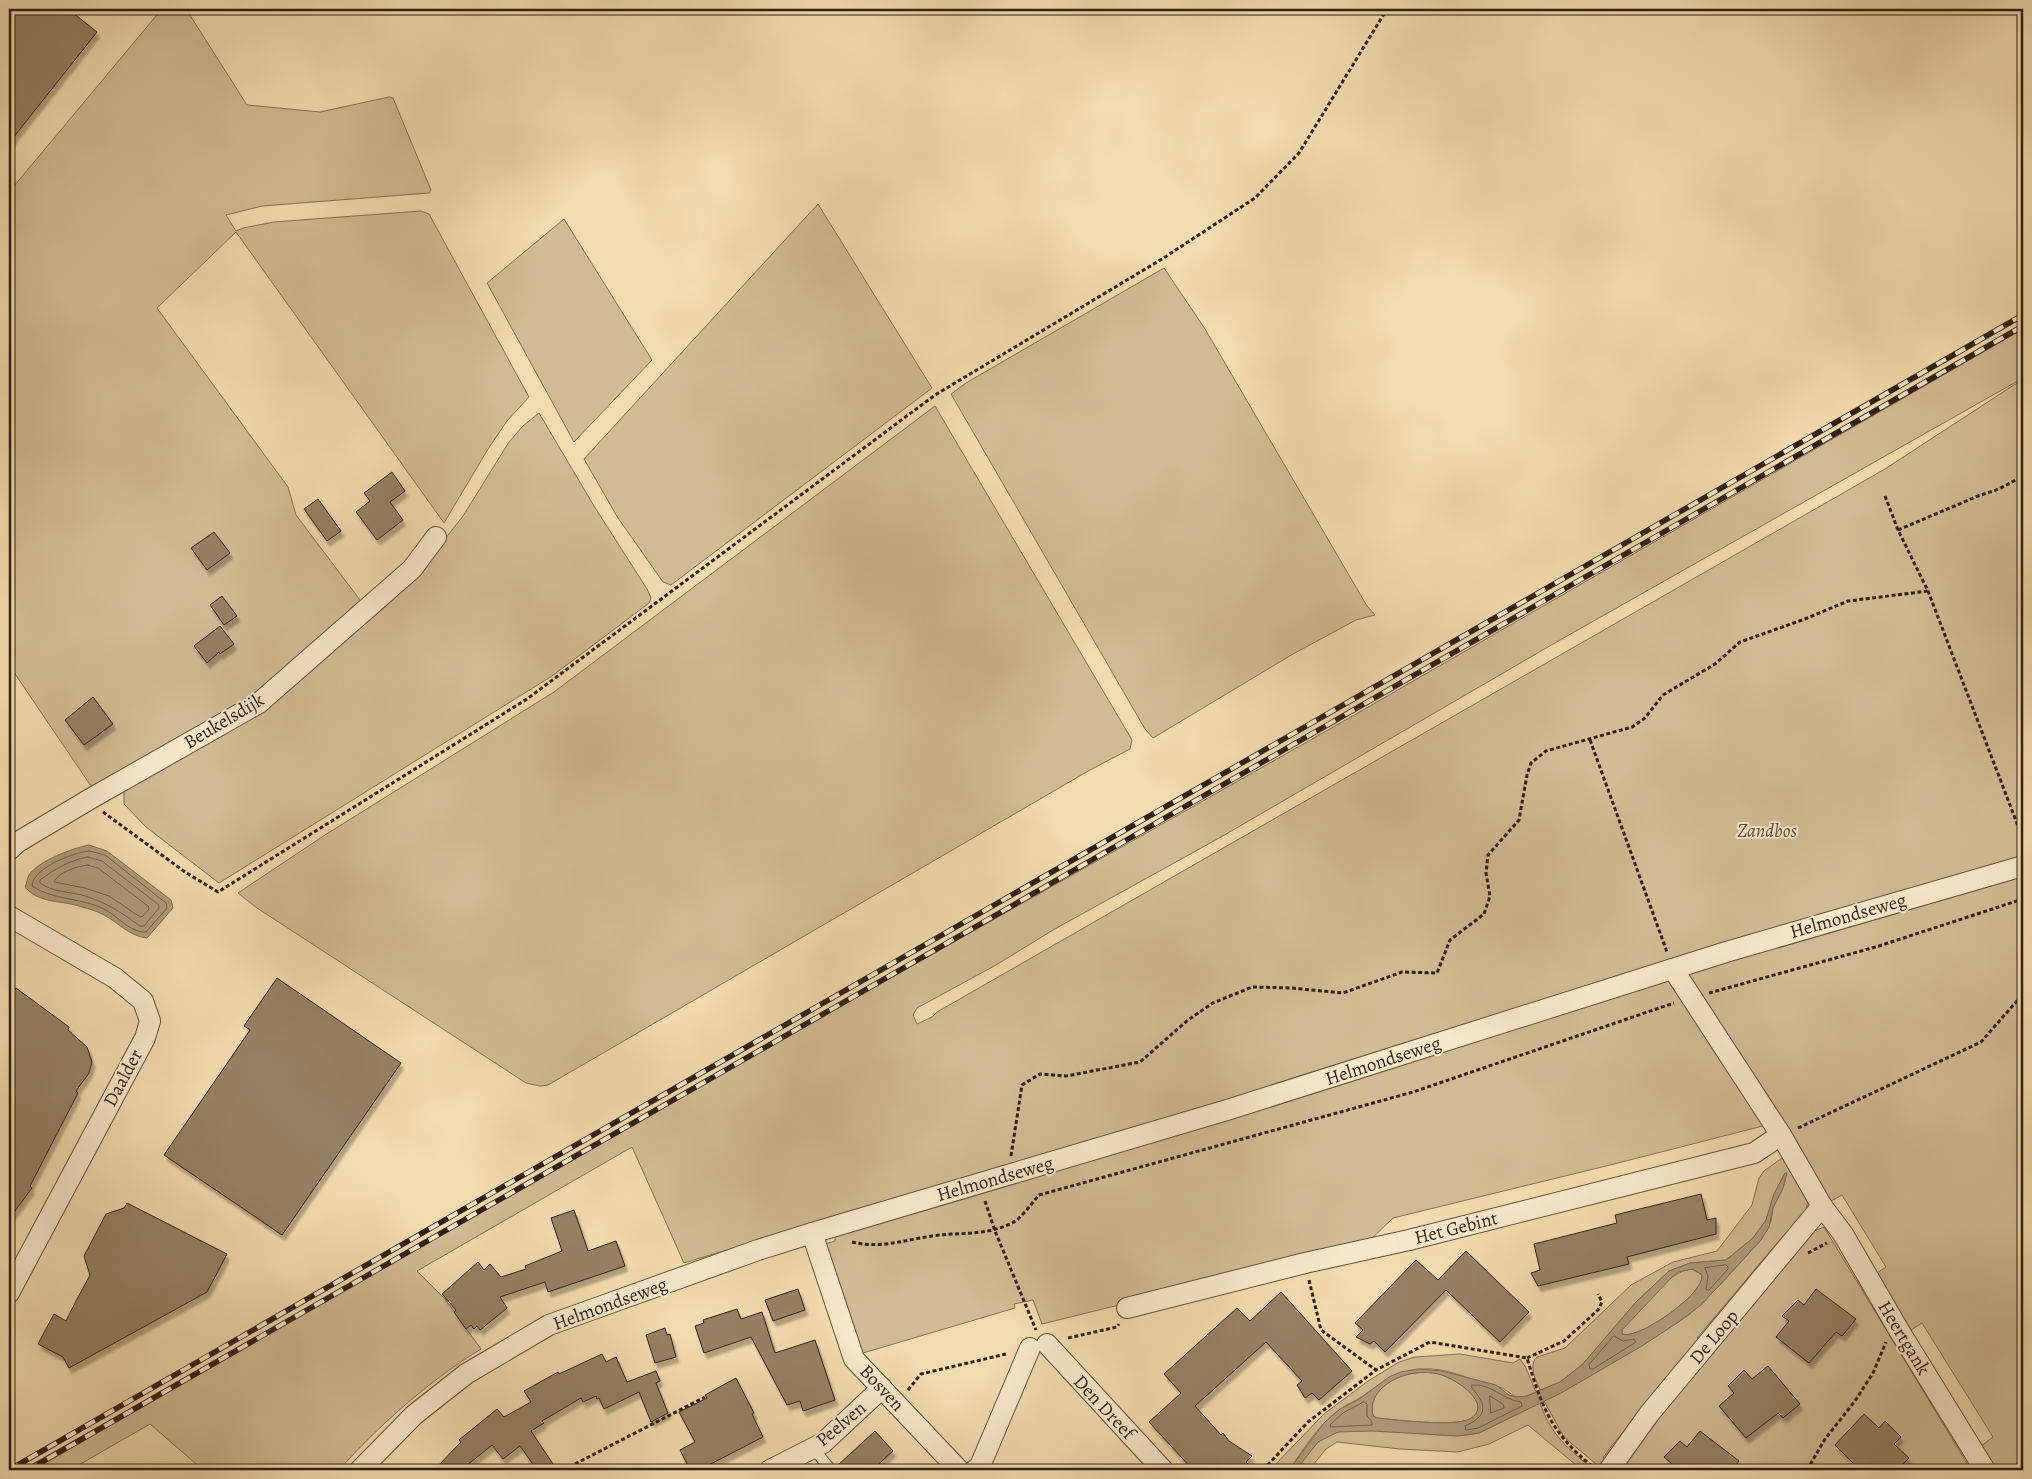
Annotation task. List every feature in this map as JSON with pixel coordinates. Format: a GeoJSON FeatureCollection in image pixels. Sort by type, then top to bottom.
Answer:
{"type":"FeatureCollection","features":[{"type":"Feature","properties":{"kind":"street","name":"Beukelsdijk"},"geometry":{"type":"LineString","coordinates":[[9,850],[18,842],[90,799],[259,703],[412,569],[436,537]]}},
{"type":"Feature","properties":{"kind":"street","name":"Helmondseweg"},"geometry":{"type":"LineString","coordinates":[[360,1470],[414,1415],[466,1374],[549,1325],[758,1250],[812,1233],[1227,1110],[1674,969],[2023,866]]}},
{"type":"Feature","properties":{"kind":"street","name":"Daalder"},"geometry":{"type":"LineString","coordinates":[[9,916],[115,978],[143,1001],[150,1021],[145,1038],[9,1293]]}},
{"type":"Feature","properties":{"kind":"street"},"geometry":{"type":"LineString","coordinates":[[1674,969],[1781,1135],[1822,1206]]}},
{"type":"Feature","properties":{"kind":"street","name":"Het Gebint"},"geometry":{"type":"LineString","coordinates":[[1126,1308],[1305,1263],[1409,1240],[1754,1153],[1781,1135]]}},
{"type":"Feature","properties":{"kind":"street","name":"Heertgank"},"geometry":{"type":"LineString","coordinates":[[1822,1206],[1843,1234],[1900,1332],[1985,1470]]}},
{"type":"Feature","properties":{"kind":"street","name":"De Loop"},"geometry":{"type":"LineString","coordinates":[[1609,1470],[1649,1414],[1822,1206]]}},
{"type":"Feature","properties":{"kind":"street","name":"Bosven"},"geometry":{"type":"LineString","coordinates":[[812,1233],[854,1359],[959,1470]]}},
{"type":"Feature","properties":{"kind":"street"},"geometry":{"type":"LineString","coordinates":[[975,1470],[980,1466],[1037,1340]]}},
{"type":"Feature","properties":{"kind":"street","name":"Den Dreef"},"geometry":{"type":"LineString","coordinates":[[1037,1340],[1163,1470]]}},
{"type":"Feature","properties":{"kind":"street","name":"Peelven"},"geometry":{"type":"LineString","coordinates":[[770,1470],[823,1443],[882,1388]]}},
{"type":"Feature","properties":{"kind":"lane"},"geometry":{"type":"LineString","coordinates":[[813,1448],[831,1470]]}},
{"type":"Feature","properties":{"kind":"path"},"geometry":{"type":"LineString","coordinates":[[90,799],[105,815],[185,872],[218,892],[527,699],[935,395],[1162,259],[1255,198],[1299,153],[1388,9]]}},
{"type":"Feature","properties":{"kind":"path"},"geometry":{"type":"LineString","coordinates":[[1898,530],[1978,496],[1999,490],[2023,476]]}},
{"type":"Feature","properties":{"kind":"path"},"geometry":{"type":"LineString","coordinates":[[1885,496],[1898,530],[1928,591],[2023,839]]}},
{"type":"Feature","properties":{"kind":"path"},"geometry":{"type":"LineString","coordinates":[[1006,1176],[1022,1085],[1040,1074],[1066,1076],[1140,1062],[1188,1020],[1213,1003],[1252,988],[1292,988],[1343,993],[1402,972],[1437,973],[1450,940],[1484,914],[1490,896],[1486,872],[1488,855],[1519,820],[1527,775],[1532,763],[1546,752],[1632,727],[1645,718],[1663,695],[1715,664],[1740,642],[1797,622],[1848,601],[1928,591]]}},
{"type":"Feature","properties":{"kind":"path"},"geometry":{"type":"LineString","coordinates":[[1590,740],[1674,969]]}},
{"type":"Feature","properties":{"kind":"path"},"geometry":{"type":"LineString","coordinates":[[847,1241],[865,1245],[898,1243],[932,1236],[995,1231],[1015,1222],[1039,1195],[1414,1092],[1692,997],[1879,946],[2023,899]]}},
{"type":"Feature","properties":{"kind":"path"},"geometry":{"type":"LineString","coordinates":[[1781,1135],[1981,1042],[2023,994]]}},
{"type":"Feature","properties":{"kind":"path"},"geometry":{"type":"LineString","coordinates":[[979,1184],[1037,1340]]}},
{"type":"Feature","properties":{"kind":"path"},"geometry":{"type":"LineString","coordinates":[[1305,1263],[1321,1330],[1376,1370]]}},
{"type":"Feature","properties":{"kind":"path"},"geometry":{"type":"LineString","coordinates":[[1263,1470],[1308,1422],[1376,1370],[1430,1342],[1527,1358],[1564,1341],[1598,1310],[1602,1302],[1598,1294]]}},
{"type":"Feature","properties":{"kind":"path"},"geometry":{"type":"LineString","coordinates":[[1807,1470],[1829,1433],[1869,1380],[1887,1340],[1900,1332]]}},
{"type":"Feature","properties":{"kind":"path"},"geometry":{"type":"LineString","coordinates":[[1527,1358],[1545,1410],[1555,1429],[1567,1443],[1598,1470]]}},
{"type":"Feature","properties":{"kind":"path"},"geometry":{"type":"LineString","coordinates":[[575,1464],[705,1397]]}},
{"type":"Feature","properties":{"kind":"green space"},"geometry":{"type":"Polygon","coordinates":[[[160,9],[186,9],[247,105],[320,112],[389,97],[393,98],[431,190],[429,193],[262,206],[226,215],[236,231],[274,222],[421,211],[429,214],[529,397],[507,421],[488,449],[444,523],[236,232],[157,308],[288,487],[296,515],[363,604],[246,700],[95,792],[9,665],[9,192],[160,9]]]}},
{"type":"Feature","properties":{"kind":"green space"},"geometry":{"type":"Polygon","coordinates":[[[818,204],[932,388],[671,585],[663,582],[618,518],[584,459],[818,204]]]}},
{"type":"Feature","properties":{"kind":"green space"},"geometry":{"type":"Polygon","coordinates":[[[564,219],[652,360],[574,442],[487,283],[564,219]]]}},
{"type":"Feature","properties":{"kind":"green space"},"geometry":{"type":"Polygon","coordinates":[[[1164,268],[1205,329],[1367,606],[1375,615],[1356,620],[1293,654],[1153,738],[1145,729],[951,394],[966,383],[1164,268]]]}},
{"type":"Feature","properties":{"kind":"green space","name":"Zandbos"},"geometry":{"type":"Polygon","coordinates":[[[2023,329],[2023,378],[1560,640],[1221,837],[917,1008],[913,1015],[917,1024],[932,1017],[937,1012],[1885,469],[2023,379],[2023,1470],[1996,1470],[1981,1446],[1993,1437],[1922,1323],[1908,1332],[1874,1275],[1886,1267],[1842,1195],[1829,1202],[1744,1095],[1763,1126],[1393,1218],[1366,1244],[1042,1324],[1033,1300],[1014,1304],[1015,1308],[863,1353],[825,1244],[835,1241],[835,1217],[684,1263],[632,1147],[417,1271],[445,1299],[481,1349],[424,1389],[370,1437],[339,1470],[203,1470],[150,1424],[70,1470],[22,1470],[1351,717],[2023,329]]]}},
{"type":"Feature","properties":{"kind":"green space"},"geometry":{"type":"Polygon","coordinates":[[[935,406],[1132,740],[1130,749],[1090,770],[548,1085],[540,1086],[526,1083],[257,908],[238,893],[325,835],[554,692],[935,406]]]}},
{"type":"Feature","properties":{"kind":"green space"},"geometry":{"type":"Polygon","coordinates":[[[539,413],[594,506],[647,589],[651,598],[649,603],[552,676],[219,883],[146,827],[124,804],[124,791],[227,733],[290,687],[386,606],[423,567],[463,516],[509,442],[523,426],[539,413]]]}},
{"type":"Feature","properties":{"kind":"green space"},"geometry":{"type":"Polygon","coordinates":[[[1782,1158],[1808,1199],[1806,1211],[1788,1239],[1783,1236],[1697,1338],[1701,1342],[1613,1444],[1603,1458],[1608,1463],[1603,1470],[1564,1437],[1544,1401],[1561,1393],[1690,1314],[1720,1285],[1761,1240],[1771,1221],[1773,1208],[1783,1188],[1785,1173],[1774,1194],[1766,1220],[1753,1238],[1726,1260],[1690,1263],[1669,1271],[1636,1302],[1582,1365],[1560,1382],[1540,1390],[1533,1369],[1534,1361],[1537,1357],[1565,1348],[1631,1285],[1673,1262],[1717,1251],[1752,1205],[1759,1178],[1764,1171],[1782,1158]]]}},
{"type":"Feature","properties":{"kind":"green space"},"geometry":{"type":"Polygon","coordinates":[[[1824,1227],[1971,1470],[1620,1470],[1654,1423],[1807,1234],[1824,1227]]]}},
{"type":"Feature","properties":{"kind":"green space"},"geometry":{"type":"Polygon","coordinates":[[[1691,1269],[1701,1274],[1701,1281],[1695,1291],[1684,1302],[1671,1313],[1642,1330],[1630,1334],[1622,1334],[1622,1330],[1662,1285],[1672,1277],[1691,1269]]]}},
{"type":"Feature","properties":{"kind":"green space"},"geometry":{"type":"Polygon","coordinates":[[[1460,1354],[1513,1363],[1520,1359],[1536,1392],[1525,1397],[1518,1397],[1500,1387],[1453,1373],[1432,1369],[1412,1370],[1379,1384],[1332,1415],[1312,1437],[1289,1470],[1270,1470],[1324,1414],[1368,1381],[1399,1362],[1415,1357],[1460,1354]]]}},
{"type":"Feature","properties":{"kind":"green space"},"geometry":{"type":"Polygon","coordinates":[[[1425,1372],[1442,1375],[1464,1387],[1476,1400],[1478,1406],[1476,1413],[1470,1419],[1439,1423],[1377,1418],[1373,1416],[1372,1407],[1378,1392],[1391,1381],[1415,1373],[1425,1372]]]}},
{"type":"Feature","properties":{"kind":"green space"},"geometry":{"type":"Polygon","coordinates":[[[1540,1403],[1549,1424],[1561,1441],[1594,1470],[1582,1470],[1528,1425],[1489,1444],[1458,1452],[1400,1449],[1337,1442],[1326,1449],[1309,1470],[1296,1470],[1319,1441],[1337,1432],[1375,1430],[1441,1435],[1479,1433],[1540,1403]]]}},
{"type":"Feature","properties":{"kind":"water"},"geometry":{"type":"Polygon","coordinates":[[[89,845],[107,851],[171,900],[173,908],[147,938],[129,932],[99,912],[44,899],[25,887],[29,875],[40,865],[65,852],[89,845]]]}},
{"type":"Feature","properties":{"kind":"water"},"geometry":{"type":"Polygon","coordinates":[[[1785,1173],[1787,1173],[1783,1188],[1773,1208],[1769,1227],[1761,1240],[1701,1305],[1642,1346],[1561,1393],[1479,1433],[1458,1436],[1372,1431],[1338,1432],[1318,1442],[1296,1470],[1289,1470],[1324,1423],[1340,1409],[1358,1400],[1389,1377],[1401,1372],[1418,1369],[1442,1371],[1496,1385],[1509,1395],[1516,1397],[1527,1396],[1560,1382],[1582,1365],[1636,1302],[1669,1271],[1690,1263],[1726,1260],[1753,1238],[1766,1220],[1774,1194],[1785,1173]],[[1693,1269],[1678,1272],[1672,1277],[1622,1330],[1622,1334],[1630,1334],[1642,1330],[1671,1313],[1684,1302],[1695,1291],[1701,1281],[1701,1274],[1693,1269]],[[1415,1373],[1391,1381],[1378,1392],[1372,1407],[1373,1416],[1377,1418],[1439,1423],[1470,1419],[1476,1413],[1478,1406],[1476,1400],[1464,1387],[1435,1373],[1415,1373]]]}},
{"type":"Feature","properties":{"kind":"building"},"geometry":{"type":"Polygon","coordinates":[[[18,9],[68,9],[97,32],[9,143],[9,20],[18,9]]]}},
{"type":"Feature","properties":{"kind":"building"},"geometry":{"type":"Polygon","coordinates":[[[392,472],[405,491],[390,502],[403,520],[377,540],[356,512],[370,501],[364,493],[392,472]]]}},
{"type":"Feature","properties":{"kind":"building"},"geometry":{"type":"Polygon","coordinates":[[[318,499],[341,531],[327,541],[304,509],[318,499]]]}},
{"type":"Feature","properties":{"kind":"building"},"geometry":{"type":"Polygon","coordinates":[[[214,532],[230,553],[207,570],[191,548],[214,532]]]}},
{"type":"Feature","properties":{"kind":"building"},"geometry":{"type":"Polygon","coordinates":[[[222,596],[237,616],[224,625],[210,605],[222,596]]]}},
{"type":"Feature","properties":{"kind":"building"},"geometry":{"type":"Polygon","coordinates":[[[220,626],[234,644],[220,654],[219,652],[207,663],[194,646],[220,626]]]}},
{"type":"Feature","properties":{"kind":"building"},"geometry":{"type":"Polygon","coordinates":[[[93,697],[113,724],[84,745],[65,720],[93,697]]]}},
{"type":"Feature","properties":{"kind":"building"},"geometry":{"type":"Polygon","coordinates":[[[277,978],[401,1063],[282,1235],[164,1155],[250,1030],[244,1026],[277,978]]]}},
{"type":"Feature","properties":{"kind":"building"},"geometry":{"type":"Polygon","coordinates":[[[16,988],[69,1027],[68,1030],[87,1047],[92,1062],[89,1073],[76,1091],[78,1093],[30,1186],[32,1188],[9,1219],[9,997],[16,988]]]}},
{"type":"Feature","properties":{"kind":"building"},"geometry":{"type":"Polygon","coordinates":[[[1701,1194],[1707,1220],[1716,1218],[1716,1234],[1627,1257],[1629,1264],[1538,1286],[1531,1273],[1540,1270],[1534,1244],[1617,1223],[1615,1215],[1701,1194]]]}},
{"type":"Feature","properties":{"kind":"building"},"geometry":{"type":"Polygon","coordinates":[[[127,1203],[227,1254],[207,1292],[69,1368],[63,1357],[38,1344],[54,1314],[66,1321],[90,1275],[84,1256],[106,1214],[124,1208],[127,1203]]]}},
{"type":"Feature","properties":{"kind":"building"},"geometry":{"type":"Polygon","coordinates":[[[574,1210],[588,1251],[616,1241],[625,1266],[548,1292],[545,1282],[500,1297],[507,1308],[480,1330],[477,1326],[474,1329],[471,1325],[466,1329],[454,1312],[456,1310],[442,1294],[478,1262],[484,1270],[490,1264],[501,1277],[526,1269],[525,1266],[562,1251],[551,1218],[574,1210]]]}},
{"type":"Feature","properties":{"kind":"building"},"geometry":{"type":"Polygon","coordinates":[[[1466,1251],[1529,1312],[1500,1342],[1446,1290],[1385,1352],[1374,1341],[1370,1344],[1356,1337],[1363,1330],[1355,1323],[1416,1260],[1438,1280],[1466,1251]]]}},
{"type":"Feature","properties":{"kind":"building"},"geometry":{"type":"Polygon","coordinates":[[[798,1289],[805,1310],[773,1321],[765,1300],[798,1289]]]}},
{"type":"Feature","properties":{"kind":"building"},"geometry":{"type":"Polygon","coordinates":[[[1816,1289],[1856,1319],[1842,1336],[1836,1332],[1809,1363],[1776,1337],[1789,1321],[1782,1316],[1798,1300],[1804,1305],[1816,1289]]]}},
{"type":"Feature","properties":{"kind":"building"},"geometry":{"type":"Polygon","coordinates":[[[1281,1292],[1352,1371],[1319,1400],[1312,1393],[1305,1398],[1297,1385],[1302,1381],[1266,1342],[1195,1406],[1221,1435],[1223,1433],[1229,1441],[1252,1456],[1246,1462],[1253,1470],[1193,1470],[1149,1422],[1181,1393],[1164,1374],[1237,1308],[1250,1321],[1281,1292]]]}},
{"type":"Feature","properties":{"kind":"building"},"geometry":{"type":"Polygon","coordinates":[[[737,1309],[741,1319],[762,1312],[775,1353],[815,1340],[835,1400],[803,1411],[800,1401],[787,1405],[751,1337],[704,1353],[695,1326],[704,1323],[703,1320],[737,1309]]]}},
{"type":"Feature","properties":{"kind":"building"},"geometry":{"type":"Polygon","coordinates":[[[665,1328],[667,1335],[670,1334],[676,1357],[655,1363],[646,1335],[665,1328]]]}},
{"type":"Feature","properties":{"kind":"building"},"geometry":{"type":"Polygon","coordinates":[[[602,1354],[606,1362],[616,1357],[627,1382],[656,1371],[660,1381],[656,1383],[668,1413],[651,1422],[639,1392],[604,1409],[599,1398],[597,1399],[596,1396],[583,1402],[581,1398],[542,1421],[544,1423],[531,1431],[557,1470],[537,1470],[520,1446],[503,1459],[492,1445],[461,1470],[434,1470],[461,1442],[459,1440],[497,1409],[504,1417],[531,1402],[524,1391],[558,1372],[559,1374],[602,1354]]]}},
{"type":"Feature","properties":{"kind":"building"},"geometry":{"type":"Polygon","coordinates":[[[1768,1366],[1800,1404],[1783,1418],[1778,1413],[1746,1438],[1719,1406],[1734,1393],[1728,1386],[1744,1370],[1752,1379],[1768,1366]]]}},
{"type":"Feature","properties":{"kind":"building"},"geometry":{"type":"Polygon","coordinates":[[[736,1378],[754,1413],[752,1414],[763,1437],[699,1470],[690,1470],[680,1450],[695,1442],[679,1412],[707,1398],[705,1395],[736,1378]]]}},
{"type":"Feature","properties":{"kind":"building"},"geometry":{"type":"Polygon","coordinates":[[[1864,1414],[1879,1428],[1885,1421],[1901,1437],[1894,1444],[1909,1458],[1897,1470],[1860,1470],[1835,1445],[1864,1414]]]}},
{"type":"Feature","properties":{"kind":"building"},"geometry":{"type":"Polygon","coordinates":[[[875,1431],[893,1451],[872,1470],[838,1470],[837,1466],[875,1431]]]}},
{"type":"Feature","properties":{"kind":"building"},"geometry":{"type":"Polygon","coordinates":[[[1700,1431],[1739,1461],[1733,1470],[1667,1470],[1672,1464],[1664,1457],[1680,1441],[1687,1447],[1700,1431]]]}},
{"type":"Feature","properties":{"kind":"railway"},"geometry":{"type":"LineString","coordinates":[[9,1470],[2023,315]]}},
{"type":"Feature","properties":{"kind":"railway"},"geometry":{"type":"LineString","coordinates":[[28,1470],[2023,326]]}}]}
